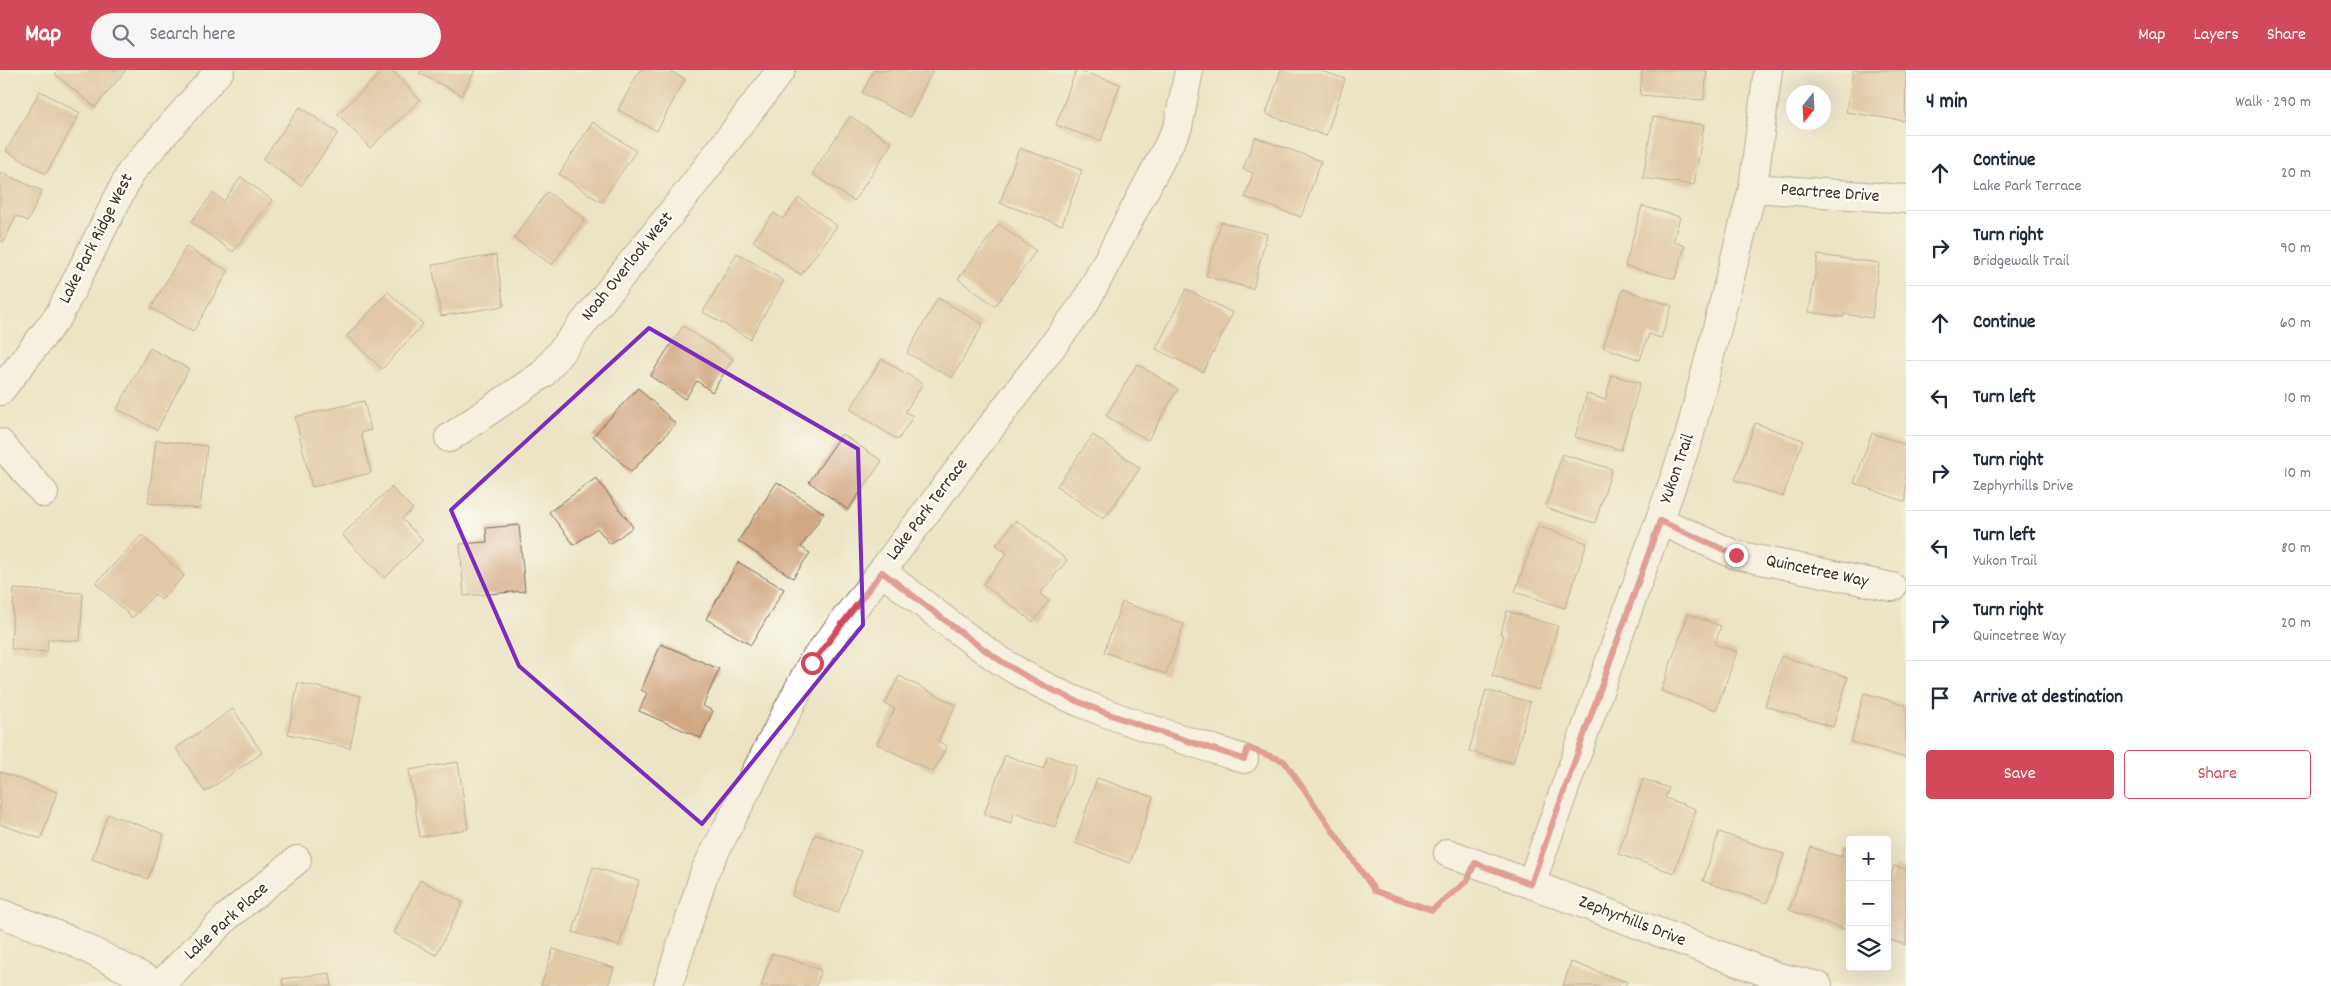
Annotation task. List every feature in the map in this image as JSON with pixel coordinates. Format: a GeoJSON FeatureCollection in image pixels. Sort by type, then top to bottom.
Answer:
{"type":"FeatureCollection","features":[{"type":"Feature","properties":{"kind":"street","name":"Lake Park Ridge West"},"geometry":{"type":"LineString","coordinates":[[0,391],[59,314],[131,172],[220,70]]}},
{"type":"Feature","properties":{"kind":"street","name":"Noah Overlook West"},"geometry":{"type":"LineString","coordinates":[[449,438],[543,374],[692,187],[781,70]]}},
{"type":"Feature","properties":{"kind":"street","name":"Lake Park Terrace"},"geometry":{"type":"LineString","coordinates":[[668,986],[705,871],[807,672],[1085,303],[1178,127],[1189,70]]}},
{"type":"Feature","properties":{"kind":"street","name":"Yukon Trail"},"geometry":{"type":"LineString","coordinates":[[1531,884],[1690,437],[1753,188],[1768,70]]}},
{"type":"Feature","properties":{"kind":"street","name":"Peartree Drive"},"geometry":{"type":"LineString","coordinates":[[1753,188],[1906,199]]}},
{"type":"Feature","properties":{"kind":"street"},"geometry":{"type":"LineString","coordinates":[[0,444],[44,493]]}},
{"type":"Feature","properties":{"kind":"street","name":"Quincetree Way"},"geometry":{"type":"LineString","coordinates":[[1660,521],[1736,555],[1892,587]]}},
{"type":"Feature","properties":{"kind":"street"},"geometry":{"type":"LineString","coordinates":[[882,572],[1001,661],[1056,692],[1110,714],[1244,759]]}},
{"type":"Feature","properties":{"kind":"street","name":"Zephyrhills Drive"},"geometry":{"type":"LineString","coordinates":[[1448,853],[1778,977],[1818,986]]}},
{"type":"Feature","properties":{"kind":"street","name":"Lake Park Place"},"geometry":{"type":"LineString","coordinates":[[160,986],[228,916],[297,860]]}},
{"type":"Feature","properties":{"kind":"street"},"geometry":{"type":"LineString","coordinates":[[0,913],[70,940],[160,986]]}},
{"type":"Feature","properties":{"kind":"path"},"geometry":{"type":"LineString","coordinates":[[1244,759],[1248,748],[1284,761],[1375,891],[1432,910],[1467,881],[1475,863]]}},
{"type":"Feature","properties":{"kind":"highlighted area"},"geometry":{"type":"Polygon","coordinates":[[[649,328],[858,449],[863,625],[702,824],[519,666],[451,510],[649,328]]]}},
{"type":"Feature","properties":{"kind":"building"},"geometry":{"type":"Polygon","coordinates":[[[59,70],[126,70],[95,107],[55,74],[59,70]]]}},
{"type":"Feature","properties":{"kind":"building"},"geometry":{"type":"Polygon","coordinates":[[[384,70],[392,70],[420,100],[370,148],[338,114],[384,70]]]}},
{"type":"Feature","properties":{"kind":"building"},"geometry":{"type":"Polygon","coordinates":[[[421,70],[475,70],[462,95],[419,73],[421,70]]]}},
{"type":"Feature","properties":{"kind":"building"},"geometry":{"type":"Polygon","coordinates":[[[640,70],[668,70],[685,79],[657,131],[618,110],[640,70]]]}},
{"type":"Feature","properties":{"kind":"building"},"geometry":{"type":"Polygon","coordinates":[[[874,70],[933,70],[910,117],[862,93],[874,70]]]}},
{"type":"Feature","properties":{"kind":"building"},"geometry":{"type":"Polygon","coordinates":[[[1076,70],[1120,84],[1101,141],[1056,125],[1076,70]]]}},
{"type":"Feature","properties":{"kind":"building"},"geometry":{"type":"Polygon","coordinates":[[[1281,70],[1319,70],[1345,79],[1326,136],[1266,114],[1281,70]]]}},
{"type":"Feature","properties":{"kind":"building"},"geometry":{"type":"Polygon","coordinates":[[[1642,70],[1707,70],[1704,100],[1640,95],[1642,70]]]}},
{"type":"Feature","properties":{"kind":"building"},"geometry":{"type":"Polygon","coordinates":[[[1853,70],[1906,70],[1905,121],[1846,112],[1853,70]]]}},
{"type":"Feature","properties":{"kind":"building"},"geometry":{"type":"Polygon","coordinates":[[[40,91],[80,113],[46,174],[6,151],[40,91]]]}},
{"type":"Feature","properties":{"kind":"building"},"geometry":{"type":"Polygon","coordinates":[[[300,107],[338,133],[301,186],[263,159],[300,107]]]}},
{"type":"Feature","properties":{"kind":"building"},"geometry":{"type":"Polygon","coordinates":[[[850,116],[892,143],[854,201],[812,174],[850,116]]]}},
{"type":"Feature","properties":{"kind":"building"},"geometry":{"type":"Polygon","coordinates":[[[1653,117],[1704,125],[1694,185],[1643,178],[1653,117]]]}},
{"type":"Feature","properties":{"kind":"building"},"geometry":{"type":"Polygon","coordinates":[[[593,122],[636,151],[601,202],[559,174],[593,122]]]}},
{"type":"Feature","properties":{"kind":"building"},"geometry":{"type":"Polygon","coordinates":[[[1255,137],[1321,161],[1301,217],[1245,197],[1253,173],[1243,169],[1255,137]]]}},
{"type":"Feature","properties":{"kind":"building"},"geometry":{"type":"Polygon","coordinates":[[[1019,148],[1082,170],[1062,225],[1000,203],[1019,148]]]}},
{"type":"Feature","properties":{"kind":"building"},"geometry":{"type":"Polygon","coordinates":[[[0,172],[42,191],[28,221],[16,216],[4,242],[0,241],[0,172]]]}},
{"type":"Feature","properties":{"kind":"building"},"geometry":{"type":"Polygon","coordinates":[[[241,177],[272,200],[233,252],[191,222],[213,193],[224,201],[241,177]]]}},
{"type":"Feature","properties":{"kind":"building"},"geometry":{"type":"Polygon","coordinates":[[[547,192],[585,219],[552,265],[514,238],[547,192]]]}},
{"type":"Feature","properties":{"kind":"building"},"geometry":{"type":"Polygon","coordinates":[[[799,198],[837,226],[801,275],[753,241],[774,213],[783,219],[799,198]]]}},
{"type":"Feature","properties":{"kind":"building"},"geometry":{"type":"Polygon","coordinates":[[[1642,206],[1680,217],[1673,242],[1685,246],[1675,279],[1625,266],[1642,206]]]}},
{"type":"Feature","properties":{"kind":"building"},"geometry":{"type":"Polygon","coordinates":[[[1221,222],[1267,234],[1253,289],[1206,276],[1221,222]]]}},
{"type":"Feature","properties":{"kind":"building"},"geometry":{"type":"Polygon","coordinates":[[[999,224],[1036,251],[995,306],[958,279],[999,224]]]}},
{"type":"Feature","properties":{"kind":"building"},"geometry":{"type":"Polygon","coordinates":[[[186,247],[228,271],[193,332],[151,308],[186,247]]]}},
{"type":"Feature","properties":{"kind":"building"},"geometry":{"type":"Polygon","coordinates":[[[737,253],[784,281],[750,339],[703,312],[737,253]]]}},
{"type":"Feature","properties":{"kind":"building"},"geometry":{"type":"Polygon","coordinates":[[[496,255],[504,306],[441,316],[432,265],[496,255]]]}},
{"type":"Feature","properties":{"kind":"building"},"geometry":{"type":"Polygon","coordinates":[[[1818,255],[1879,263],[1872,318],[1844,314],[1843,317],[1809,312],[1818,255]]]}},
{"type":"Feature","properties":{"kind":"building"},"geometry":{"type":"Polygon","coordinates":[[[1186,289],[1233,313],[1203,372],[1156,349],[1186,289]]]}},
{"type":"Feature","properties":{"kind":"building"},"geometry":{"type":"Polygon","coordinates":[[[1623,289],[1672,306],[1661,338],[1649,334],[1640,360],[1603,347],[1623,289]]]}},
{"type":"Feature","properties":{"kind":"building"},"geometry":{"type":"Polygon","coordinates":[[[388,292],[423,324],[382,369],[347,336],[388,292]]]}},
{"type":"Feature","properties":{"kind":"building"},"geometry":{"type":"Polygon","coordinates":[[[938,298],[983,324],[952,378],[907,353],[938,298]]]}},
{"type":"Feature","properties":{"kind":"building"},"geometry":{"type":"Polygon","coordinates":[[[683,326],[733,359],[712,392],[697,381],[685,399],[650,376],[683,326]]]}},
{"type":"Feature","properties":{"kind":"building"},"geometry":{"type":"Polygon","coordinates":[[[150,348],[189,369],[157,430],[117,409],[150,348]]]}},
{"type":"Feature","properties":{"kind":"building"},"geometry":{"type":"Polygon","coordinates":[[[882,359],[923,384],[905,412],[913,416],[898,440],[850,409],[882,359]]]}},
{"type":"Feature","properties":{"kind":"building"},"geometry":{"type":"Polygon","coordinates":[[[1137,364],[1178,389],[1148,440],[1106,416],[1137,364]]]}},
{"type":"Feature","properties":{"kind":"building"},"geometry":{"type":"Polygon","coordinates":[[[1612,375],[1640,383],[1621,450],[1575,437],[1587,394],[1605,400],[1612,375]]]}},
{"type":"Feature","properties":{"kind":"building"},"geometry":{"type":"Polygon","coordinates":[[[638,388],[676,424],[631,472],[593,436],[638,388]]]}},
{"type":"Feature","properties":{"kind":"building"},"geometry":{"type":"Polygon","coordinates":[[[364,401],[371,430],[361,433],[371,473],[312,487],[295,417],[364,401]]]}},
{"type":"Feature","properties":{"kind":"building"},"geometry":{"type":"Polygon","coordinates":[[[1755,423],[1803,440],[1783,497],[1735,480],[1755,423]]]}},
{"type":"Feature","properties":{"kind":"building"},"geometry":{"type":"Polygon","coordinates":[[[1872,433],[1906,445],[1906,502],[1854,483],[1872,433]]]}},
{"type":"Feature","properties":{"kind":"building"},"geometry":{"type":"Polygon","coordinates":[[[842,434],[882,461],[848,510],[809,482],[842,434]]]}},
{"type":"Feature","properties":{"kind":"building"},"geometry":{"type":"Polygon","coordinates":[[[1093,435],[1140,468],[1104,519],[1057,486],[1093,435]]]}},
{"type":"Feature","properties":{"kind":"building"},"geometry":{"type":"Polygon","coordinates":[[[156,440],[207,446],[200,509],[148,503],[156,440]]]}},
{"type":"Feature","properties":{"kind":"building"},"geometry":{"type":"Polygon","coordinates":[[[1562,454],[1612,469],[1595,523],[1546,508],[1562,454]]]}},
{"type":"Feature","properties":{"kind":"building"},"geometry":{"type":"Polygon","coordinates":[[[596,478],[633,527],[610,544],[597,528],[574,545],[549,512],[596,478]]]}},
{"type":"Feature","properties":{"kind":"building"},"geometry":{"type":"Polygon","coordinates":[[[777,482],[824,513],[801,547],[810,553],[793,578],[738,541],[777,482]]]}},
{"type":"Feature","properties":{"kind":"building"},"geometry":{"type":"Polygon","coordinates":[[[391,487],[413,509],[402,519],[423,540],[385,578],[342,535],[391,487]]]}},
{"type":"Feature","properties":{"kind":"building"},"geometry":{"type":"Polygon","coordinates":[[[1016,520],[1067,560],[1040,594],[1049,601],[1033,622],[983,584],[1007,553],[996,545],[1016,520]]]}},
{"type":"Feature","properties":{"kind":"building"},"geometry":{"type":"Polygon","coordinates":[[[519,525],[525,591],[464,596],[460,544],[487,542],[486,528],[519,525]]]}},
{"type":"Feature","properties":{"kind":"building"},"geometry":{"type":"Polygon","coordinates":[[[1538,526],[1587,543],[1565,608],[1515,592],[1538,526]]]}},
{"type":"Feature","properties":{"kind":"building"},"geometry":{"type":"Polygon","coordinates":[[[142,535],[184,576],[161,600],[155,594],[132,618],[96,583],[142,535]]]}},
{"type":"Feature","properties":{"kind":"building"},"geometry":{"type":"Polygon","coordinates":[[[738,562],[784,589],[751,645],[706,619],[738,562]]]}},
{"type":"Feature","properties":{"kind":"building"},"geometry":{"type":"Polygon","coordinates":[[[14,589],[83,593],[80,641],[48,639],[47,652],[11,649],[14,589]]]}},
{"type":"Feature","properties":{"kind":"building"},"geometry":{"type":"Polygon","coordinates":[[[1122,602],[1184,624],[1166,674],[1104,652],[1122,602]]]}},
{"type":"Feature","properties":{"kind":"building"},"geometry":{"type":"Polygon","coordinates":[[[1507,611],[1558,626],[1539,690],[1492,676],[1504,635],[1500,634],[1507,611]]]}},
{"type":"Feature","properties":{"kind":"building"},"geometry":{"type":"Polygon","coordinates":[[[1688,614],[1721,626],[1715,644],[1737,652],[1716,710],[1661,691],[1688,614]]]}},
{"type":"Feature","properties":{"kind":"building"},"geometry":{"type":"Polygon","coordinates":[[[661,644],[719,669],[703,706],[713,711],[701,738],[639,711],[647,693],[641,690],[661,644]]]}},
{"type":"Feature","properties":{"kind":"building"},"geometry":{"type":"Polygon","coordinates":[[[1781,656],[1848,677],[1833,727],[1765,706],[1781,656]]]}},
{"type":"Feature","properties":{"kind":"building"},"geometry":{"type":"Polygon","coordinates":[[[899,676],[956,705],[938,741],[947,746],[933,772],[877,744],[895,709],[885,704],[899,676]]]}},
{"type":"Feature","properties":{"kind":"building"},"geometry":{"type":"Polygon","coordinates":[[[298,683],[361,696],[350,748],[288,734],[298,683]]]}},
{"type":"Feature","properties":{"kind":"building"},"geometry":{"type":"Polygon","coordinates":[[[1486,690],[1530,702],[1513,763],[1469,751],[1486,690]]]}},
{"type":"Feature","properties":{"kind":"building"},"geometry":{"type":"Polygon","coordinates":[[[1864,693],[1906,705],[1906,758],[1851,742],[1864,693]]]}},
{"type":"Feature","properties":{"kind":"building"},"geometry":{"type":"Polygon","coordinates":[[[233,709],[262,753],[205,792],[176,748],[233,709]]]}},
{"type":"Feature","properties":{"kind":"building"},"geometry":{"type":"Polygon","coordinates":[[[1005,755],[1043,769],[1048,756],[1076,766],[1055,827],[1014,813],[1011,823],[984,814],[1005,755]]]}},
{"type":"Feature","properties":{"kind":"building"},"geometry":{"type":"Polygon","coordinates":[[[458,762],[468,829],[420,837],[409,770],[458,762]]]}},
{"type":"Feature","properties":{"kind":"building"},"geometry":{"type":"Polygon","coordinates":[[[0,772],[57,792],[41,839],[0,824],[0,772]]]}},
{"type":"Feature","properties":{"kind":"building"},"geometry":{"type":"Polygon","coordinates":[[[1097,778],[1153,797],[1130,863],[1075,843],[1097,778]]]}},
{"type":"Feature","properties":{"kind":"building"},"geometry":{"type":"Polygon","coordinates":[[[1643,779],[1669,788],[1665,798],[1696,809],[1674,873],[1618,854],[1643,779]]]}},
{"type":"Feature","properties":{"kind":"building"},"geometry":{"type":"Polygon","coordinates":[[[108,814],[164,834],[148,879],[92,859],[108,814]]]}},
{"type":"Feature","properties":{"kind":"building"},"geometry":{"type":"Polygon","coordinates":[[[1719,832],[1784,854],[1767,903],[1703,881],[1719,832]]]}},
{"type":"Feature","properties":{"kind":"building"},"geometry":{"type":"Polygon","coordinates":[[[815,834],[861,851],[838,913],[792,896],[815,834]]]}},
{"type":"Feature","properties":{"kind":"building"},"geometry":{"type":"Polygon","coordinates":[[[1811,847],[1841,857],[1844,847],[1846,848],[1846,930],[1789,910],[1811,847]]]}},
{"type":"Feature","properties":{"kind":"building"},"geometry":{"type":"Polygon","coordinates":[[[1894,866],[1906,869],[1906,945],[1891,940],[1891,877],[1894,866]]]}},
{"type":"Feature","properties":{"kind":"building"},"geometry":{"type":"Polygon","coordinates":[[[593,867],[639,881],[619,946],[573,932],[593,867]]]}},
{"type":"Feature","properties":{"kind":"building"},"geometry":{"type":"Polygon","coordinates":[[[420,880],[463,902],[436,955],[394,933],[420,880]]]}},
{"type":"Feature","properties":{"kind":"building"},"geometry":{"type":"Polygon","coordinates":[[[553,949],[614,968],[608,986],[541,986],[553,949]]]}},
{"type":"Feature","properties":{"kind":"building"},"geometry":{"type":"Polygon","coordinates":[[[772,953],[821,970],[816,986],[761,986],[772,953]]]}},
{"type":"Feature","properties":{"kind":"building"},"geometry":{"type":"Polygon","coordinates":[[[1571,962],[1627,982],[1625,986],[1563,986],[1571,962]]]}},
{"type":"Feature","properties":{"kind":"building"},"geometry":{"type":"Polygon","coordinates":[[[330,973],[332,986],[283,986],[282,979],[330,973]]]}},
{"type":"Feature","properties":{"kind":"route"},"geometry":{"type":"LineString","coordinates":[[812,663],[882,572],[1001,661],[1056,692],[1110,714],[1244,759],[1248,748],[1284,761],[1375,891],[1432,910],[1467,881],[1475,863],[1531,884],[1660,521],[1736,555]]}}]}
